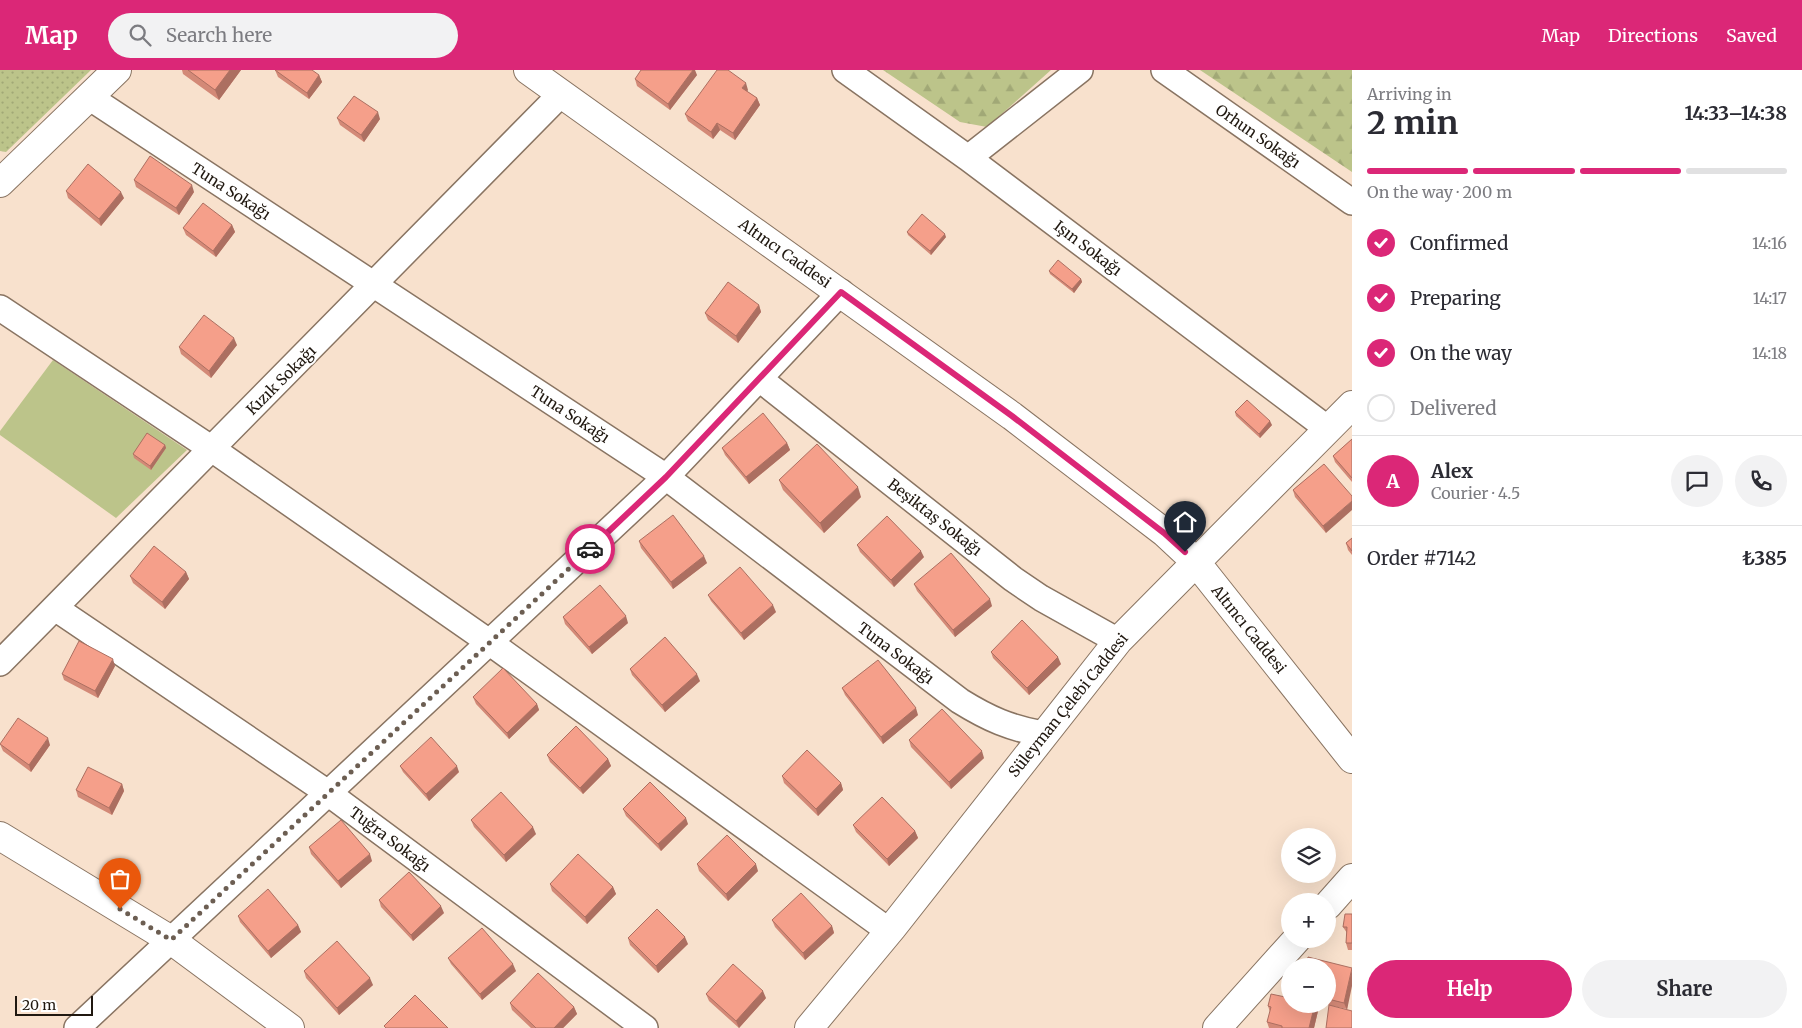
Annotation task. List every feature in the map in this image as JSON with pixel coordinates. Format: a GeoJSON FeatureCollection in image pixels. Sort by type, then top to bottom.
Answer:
{"type":"FeatureCollection","features":[{"type":"Feature","properties":{"kind":"street"},"geometry":{"type":"LineString","coordinates":[[0,183],[118,70]]}},
{"type":"Feature","properties":{"kind":"street","name":"Altıncı Caddesi"},"geometry":{"type":"LineString","coordinates":[[528,70],[1012,416],[1164,533],[1195,561],[1352,759]]}},
{"type":"Feature","properties":{"kind":"street","name":"Işın Sokağı"},"geometry":{"type":"LineString","coordinates":[[846,70],[968,158],[1328,429]]}},
{"type":"Feature","properties":{"kind":"street"},"geometry":{"type":"LineString","coordinates":[[968,158],[1080,70]]}},
{"type":"Feature","properties":{"kind":"street","name":"Orhun Sokağı"},"geometry":{"type":"LineString","coordinates":[[1164,70],[1352,202]]}},
{"type":"Feature","properties":{"kind":"street","name":"Kızık Sokağı"},"geometry":{"type":"LineString","coordinates":[[0,663],[560,94]]}},
{"type":"Feature","properties":{"kind":"street","name":"Tuna Sokağı"},"geometry":{"type":"LineString","coordinates":[[89,97],[666,477],[960,701],[988,719],[1017,729],[1043,734]]}},
{"type":"Feature","properties":{"kind":"street"},"geometry":{"type":"LineString","coordinates":[[76,1028],[666,477],[761,380],[841,292]]}},
{"type":"Feature","properties":{"kind":"street"},"geometry":{"type":"LineString","coordinates":[[0,308],[212,449],[490,642],[889,931]]}},
{"type":"Feature","properties":{"kind":"street","name":"Beşiktaş Sokağı"},"geometry":{"type":"LineString","coordinates":[[761,380],[1013,579],[1041,598],[1118,641]]}},
{"type":"Feature","properties":{"kind":"street","name":"Süleyman Çelebi Caddesi"},"geometry":{"type":"LineString","coordinates":[[809,1028],[889,931],[1118,641],[1195,561],[1352,405]]}},
{"type":"Feature","properties":{"kind":"street","name":"Tuğra Sokağı"},"geometry":{"type":"LineString","coordinates":[[55,608],[328,793],[645,1028]]}},
{"type":"Feature","properties":{"kind":"street"},"geometry":{"type":"LineString","coordinates":[[0,836],[171,940],[290,1028]]}},
{"type":"Feature","properties":{"kind":"street"},"geometry":{"type":"LineString","coordinates":[[1336,896],[1352,878]]}},
{"type":"Feature","properties":{"kind":"street"},"geometry":{"type":"LineString","coordinates":[[1217,1028],[1290,948]]}},
{"type":"Feature","properties":{"kind":"green space"},"geometry":{"type":"Polygon","coordinates":[[[0,70],[91,70],[6,152],[0,151],[0,70]]]}},
{"type":"Feature","properties":{"kind":"green space"},"geometry":{"type":"Polygon","coordinates":[[[883,70],[1051,70],[987,127],[960,122],[883,70]]]}},
{"type":"Feature","properties":{"kind":"green space"},"geometry":{"type":"Polygon","coordinates":[[[1200,70],[1352,70],[1352,172],[1200,70]]]}},
{"type":"Feature","properties":{"kind":"green space"},"geometry":{"type":"Polygon","coordinates":[[[53,360],[187,450],[116,518],[0,435],[0,431],[53,360]]]}},
{"type":"Feature","properties":{"kind":"building"},"geometry":{"type":"Polygon","coordinates":[[[188,70],[230,70],[215,90],[188,70]]]}},
{"type":"Feature","properties":{"kind":"building"},"geometry":{"type":"Polygon","coordinates":[[[275,70],[312,70],[319,75],[307,93],[275,70]]]}},
{"type":"Feature","properties":{"kind":"building"},"geometry":{"type":"Polygon","coordinates":[[[641,70],[693,70],[668,104],[635,79],[641,70]]]}},
{"type":"Feature","properties":{"kind":"building"},"geometry":{"type":"Polygon","coordinates":[[[717,70],[728,70],[746,83],[742,88],[757,98],[733,133],[717,123],[711,132],[685,114],[717,70]]]}},
{"type":"Feature","properties":{"kind":"building"},"geometry":{"type":"Polygon","coordinates":[[[354,96],[378,112],[361,135],[337,118],[354,96]]]}},
{"type":"Feature","properties":{"kind":"building"},"geometry":{"type":"Polygon","coordinates":[[[150,156],[192,185],[176,208],[134,180],[150,156]]]}},
{"type":"Feature","properties":{"kind":"building"},"geometry":{"type":"Polygon","coordinates":[[[88,164],[121,192],[99,219],[66,191],[88,164]]]}},
{"type":"Feature","properties":{"kind":"building"},"geometry":{"type":"Polygon","coordinates":[[[203,203],[232,225],[213,251],[183,228],[203,203]]]}},
{"type":"Feature","properties":{"kind":"building"},"geometry":{"type":"Polygon","coordinates":[[[922,214],[945,234],[930,251],[907,232],[922,214]]]}},
{"type":"Feature","properties":{"kind":"building"},"geometry":{"type":"Polygon","coordinates":[[[1058,260],[1081,279],[1072,289],[1049,271],[1058,260]]]}},
{"type":"Feature","properties":{"kind":"building"},"geometry":{"type":"Polygon","coordinates":[[[728,282],[759,305],[736,336],[705,313],[728,282]]]}},
{"type":"Feature","properties":{"kind":"building"},"geometry":{"type":"Polygon","coordinates":[[[204,315],[234,338],[209,371],[179,347],[204,315]]]}},
{"type":"Feature","properties":{"kind":"building"},"geometry":{"type":"Polygon","coordinates":[[[1247,400],[1270,421],[1259,434],[1235,412],[1247,400]]]}},
{"type":"Feature","properties":{"kind":"building"},"geometry":{"type":"Polygon","coordinates":[[[763,413],[787,443],[746,477],[722,448],[763,413]]]}},
{"type":"Feature","properties":{"kind":"building"},"geometry":{"type":"Polygon","coordinates":[[[147,433],[165,445],[150,466],[133,454],[147,433]]]}},
{"type":"Feature","properties":{"kind":"building"},"geometry":{"type":"Polygon","coordinates":[[[1352,439],[1352,478],[1333,456],[1352,439]]]}},
{"type":"Feature","properties":{"kind":"building"},"geometry":{"type":"Polygon","coordinates":[[[817,444],[858,487],[820,523],[779,480],[817,444]]]}},
{"type":"Feature","properties":{"kind":"building"},"geometry":{"type":"Polygon","coordinates":[[[1324,464],[1352,496],[1352,501],[1323,526],[1293,490],[1324,464]]]}},
{"type":"Feature","properties":{"kind":"building"},"geometry":{"type":"Polygon","coordinates":[[[673,515],[704,556],[671,582],[639,541],[673,515]]]}},
{"type":"Feature","properties":{"kind":"building"},"geometry":{"type":"Polygon","coordinates":[[[887,516],[921,551],[891,580],[857,545],[887,516]]]}},
{"type":"Feature","properties":{"kind":"building"},"geometry":{"type":"Polygon","coordinates":[[[1352,538],[1352,551],[1346,543],[1352,538]]]}},
{"type":"Feature","properties":{"kind":"building"},"geometry":{"type":"Polygon","coordinates":[[[154,546],[186,572],[162,602],[130,576],[154,546]]]}},
{"type":"Feature","properties":{"kind":"building"},"geometry":{"type":"Polygon","coordinates":[[[951,553],[990,599],[953,630],[914,584],[951,553]]]}},
{"type":"Feature","properties":{"kind":"building"},"geometry":{"type":"Polygon","coordinates":[[[740,567],[773,605],[741,633],[708,595],[740,567]]]}},
{"type":"Feature","properties":{"kind":"building"},"geometry":{"type":"Polygon","coordinates":[[[600,585],[626,616],[589,647],[563,617],[600,585]]]}},
{"type":"Feature","properties":{"kind":"building"},"geometry":{"type":"Polygon","coordinates":[[[1022,620],[1058,657],[1027,688],[991,652],[1022,620]]]}},
{"type":"Feature","properties":{"kind":"building"},"geometry":{"type":"Polygon","coordinates":[[[665,637],[697,674],[662,705],[630,669],[665,637]]]}},
{"type":"Feature","properties":{"kind":"building"},"geometry":{"type":"Polygon","coordinates":[[[79,641],[113,659],[95,691],[62,674],[79,641]]]}},
{"type":"Feature","properties":{"kind":"building"},"geometry":{"type":"Polygon","coordinates":[[[878,660],[916,708],[881,737],[842,688],[878,660]]]}},
{"type":"Feature","properties":{"kind":"building"},"geometry":{"type":"Polygon","coordinates":[[[503,668],[537,704],[507,733],[473,697],[503,668]]]}},
{"type":"Feature","properties":{"kind":"building"},"geometry":{"type":"Polygon","coordinates":[[[942,709],[982,751],[949,782],[909,740],[942,709]]]}},
{"type":"Feature","properties":{"kind":"building"},"geometry":{"type":"Polygon","coordinates":[[[18,718],[48,738],[29,765],[0,744],[18,718]]]}},
{"type":"Feature","properties":{"kind":"building"},"geometry":{"type":"Polygon","coordinates":[[[576,726],[608,759],[580,788],[547,755],[576,726]]]}},
{"type":"Feature","properties":{"kind":"building"},"geometry":{"type":"Polygon","coordinates":[[[431,737],[457,766],[426,794],[400,766],[431,737]]]}},
{"type":"Feature","properties":{"kind":"building"},"geometry":{"type":"Polygon","coordinates":[[[807,750],[841,783],[816,809],[782,776],[807,750]]]}},
{"type":"Feature","properties":{"kind":"building"},"geometry":{"type":"Polygon","coordinates":[[[88,767],[122,784],[109,808],[76,790],[88,767]]]}},
{"type":"Feature","properties":{"kind":"building"},"geometry":{"type":"Polygon","coordinates":[[[650,782],[686,818],[658,844],[623,809],[650,782]]]}},
{"type":"Feature","properties":{"kind":"building"},"geometry":{"type":"Polygon","coordinates":[[[501,792],[533,827],[504,855],[471,820],[501,792]]]}},
{"type":"Feature","properties":{"kind":"building"},"geometry":{"type":"Polygon","coordinates":[[[882,797],[915,831],[887,859],[853,825],[882,797]]]}},
{"type":"Feature","properties":{"kind":"building"},"geometry":{"type":"Polygon","coordinates":[[[341,820],[370,854],[338,881],[309,847],[341,820]]]}},
{"type":"Feature","properties":{"kind":"building"},"geometry":{"type":"Polygon","coordinates":[[[727,835],[756,864],[726,894],[697,864],[727,835]]]}},
{"type":"Feature","properties":{"kind":"building"},"geometry":{"type":"Polygon","coordinates":[[[578,854],[613,887],[585,917],[550,884],[578,854]]]}},
{"type":"Feature","properties":{"kind":"building"},"geometry":{"type":"Polygon","coordinates":[[[409,872],[441,906],[411,935],[379,900],[409,872]]]}},
{"type":"Feature","properties":{"kind":"building"},"geometry":{"type":"Polygon","coordinates":[[[268,889],[298,925],[268,951],[238,916],[268,889]]]}},
{"type":"Feature","properties":{"kind":"building"},"geometry":{"type":"Polygon","coordinates":[[[801,893],[832,926],[803,953],[772,920],[801,893]]]}},
{"type":"Feature","properties":{"kind":"building"},"geometry":{"type":"Polygon","coordinates":[[[657,909],[685,937],[656,966],[628,938],[657,909]]]}},
{"type":"Feature","properties":{"kind":"building"},"geometry":{"type":"Polygon","coordinates":[[[1345,914],[1352,914],[1352,943],[1346,943],[1347,927],[1343,927],[1345,914]]]}},
{"type":"Feature","properties":{"kind":"building"},"geometry":{"type":"Polygon","coordinates":[[[482,928],[513,964],[480,994],[448,958],[482,928]]]}},
{"type":"Feature","properties":{"kind":"building"},"geometry":{"type":"Polygon","coordinates":[[[337,941],[370,978],[337,1008],[304,971],[337,941]]]}},
{"type":"Feature","properties":{"kind":"building"},"geometry":{"type":"Polygon","coordinates":[[[733,964],[763,991],[736,1021],[706,994],[733,964]]]}},
{"type":"Feature","properties":{"kind":"building"},"geometry":{"type":"Polygon","coordinates":[[[1336,964],[1352,968],[1344,1003],[1336,1001],[1336,964]]]}},
{"type":"Feature","properties":{"kind":"building"},"geometry":{"type":"Polygon","coordinates":[[[538,973],[574,1007],[554,1028],[536,1028],[510,1003],[538,973]]]}},
{"type":"Feature","properties":{"kind":"building"},"geometry":{"type":"Polygon","coordinates":[[[1271,994],[1281,996],[1281,1013],[1313,1013],[1309,1028],[1282,1028],[1282,1026],[1267,1022],[1271,1007],[1268,1006],[1271,994]]]}},
{"type":"Feature","properties":{"kind":"building"},"geometry":{"type":"Polygon","coordinates":[[[415,995],[448,1028],[386,1028],[384,1026],[415,995]]]}},
{"type":"Feature","properties":{"kind":"building"},"geometry":{"type":"Polygon","coordinates":[[[1336,1007],[1352,1011],[1352,1028],[1326,1028],[1328,1013],[1336,1013],[1336,1007]]]}},
{"type":"Feature","properties":{"kind":"way so far"},"geometry":{"type":"LineString","coordinates":[[120,909],[171,940],[590,549]]}},
{"type":"Feature","properties":{"kind":"route"},"geometry":{"type":"LineString","coordinates":[[590,549],[666,477],[761,380],[841,292],[1012,416],[1164,533],[1185,552]]}}]}
